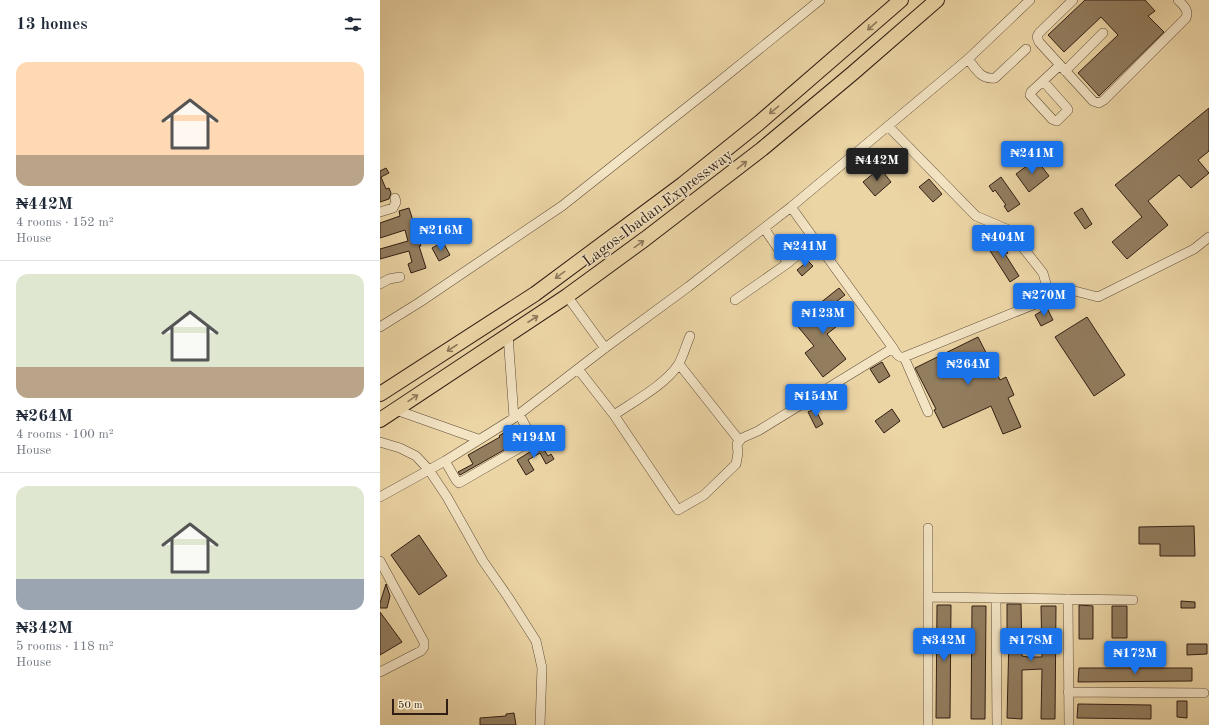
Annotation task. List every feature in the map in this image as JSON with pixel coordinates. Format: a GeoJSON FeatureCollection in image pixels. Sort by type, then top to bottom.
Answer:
{"type":"FeatureCollection","features":[{"type":"Feature","properties":{"kind":"highway","name":"Lagos-Ibadan Expressway"},"geometry":{"type":"LineString","coordinates":[[380,394],[535,294],[683,184],[759,123],[902,0]]}},
{"type":"Feature","properties":{"kind":"highway","name":"Lagos-Ibadan Expressway"},"geometry":{"type":"LineString","coordinates":[[380,420],[567,296],[645,239],[762,149],[937,0]]}},
{"type":"Feature","properties":{"kind":"highway"},"geometry":{"type":"LineString","coordinates":[[418,370],[427,388]]}},
{"type":"Feature","properties":{"kind":"street"},"geometry":{"type":"LineString","coordinates":[[380,327],[420,302],[562,206],[698,99],[820,0]]}},
{"type":"Feature","properties":{"kind":"street"},"geometry":{"type":"LineString","coordinates":[[380,497],[445,461],[516,416],[605,348],[688,288],[792,207],[968,59],[1030,0]]}},
{"type":"Feature","properties":{"kind":"street"},"geometry":{"type":"LineString","coordinates":[[1073,0],[1039,33],[1037,37],[1039,42],[1093,101],[1098,103],[1104,100],[1186,18],[1186,8],[1178,0]]}},
{"type":"Feature","properties":{"kind":"street"},"geometry":{"type":"LineString","coordinates":[[1043,81],[1063,68],[1103,33]]}},
{"type":"Feature","properties":{"kind":"street"},"geometry":{"type":"LineString","coordinates":[[968,59],[981,76],[989,79],[995,78],[1026,49]]}},
{"type":"Feature","properties":{"kind":"street"},"geometry":{"type":"LineString","coordinates":[[888,126],[976,216],[1009,230],[1043,273],[1050,298]]}},
{"type":"Feature","properties":{"kind":"street"},"geometry":{"type":"LineString","coordinates":[[380,212],[393,208],[396,202],[395,198]]}},
{"type":"Feature","properties":{"kind":"street"},"geometry":{"type":"LineString","coordinates":[[792,207],[893,348],[897,356],[902,358],[1071,290],[1098,297],[1194,249],[1209,237]]}},
{"type":"Feature","properties":{"kind":"street"},"geometry":{"type":"LineString","coordinates":[[764,228],[788,263]]}},
{"type":"Feature","properties":{"kind":"street"},"geometry":{"type":"LineString","coordinates":[[734,300],[800,253]]}},
{"type":"Feature","properties":{"kind":"street"},"geometry":{"type":"LineString","coordinates":[[380,284],[389,279],[400,278]]}},
{"type":"Feature","properties":{"kind":"street"},"geometry":{"type":"LineString","coordinates":[[567,296],[605,348]]}},
{"type":"Feature","properties":{"kind":"street"},"geometry":{"type":"LineString","coordinates":[[445,461],[457,481],[461,482],[531,440],[530,434],[516,416],[508,335]]}},
{"type":"Feature","properties":{"kind":"street"},"geometry":{"type":"LineString","coordinates":[[614,415],[670,374],[679,364],[690,336]]}},
{"type":"Feature","properties":{"kind":"street"},"geometry":{"type":"LineString","coordinates":[[739,440],[758,431],[893,348]]}},
{"type":"Feature","properties":{"kind":"street"},"geometry":{"type":"LineString","coordinates":[[904,358],[928,412]]}},
{"type":"Feature","properties":{"kind":"street"},"geometry":{"type":"LineString","coordinates":[[679,364],[739,440]]}},
{"type":"Feature","properties":{"kind":"street"},"geometry":{"type":"LineString","coordinates":[[578,369],[614,415],[678,510],[704,495],[736,464],[738,461],[737,448],[739,440]]}},
{"type":"Feature","properties":{"kind":"street"},"geometry":{"type":"LineString","coordinates":[[396,410],[478,439]]}},
{"type":"Feature","properties":{"kind":"street"},"geometry":{"type":"LineString","coordinates":[[380,442],[400,448],[416,456],[429,470],[447,497],[482,561],[508,596],[536,641],[542,668],[540,725]]}},
{"type":"Feature","properties":{"kind":"street"},"geometry":{"type":"LineString","coordinates":[[928,528],[928,725]]}},
{"type":"Feature","properties":{"kind":"street"},"geometry":{"type":"LineString","coordinates":[[380,561],[424,642],[424,647],[421,651],[380,672]]}},
{"type":"Feature","properties":{"kind":"street"},"geometry":{"type":"LineString","coordinates":[[928,597],[1133,600]]}},
{"type":"Feature","properties":{"kind":"street"},"geometry":{"type":"LineString","coordinates":[[996,598],[997,725]]}},
{"type":"Feature","properties":{"kind":"street"},"geometry":{"type":"LineString","coordinates":[[1068,599],[1069,725]]}},
{"type":"Feature","properties":{"kind":"street"},"geometry":{"type":"LineString","coordinates":[[1068,692],[1204,693]]}},
{"type":"Feature","properties":{"kind":"building"},"geometry":{"type":"Polygon","coordinates":[[[1085,0],[1145,0],[1155,11],[1148,16],[1164,32],[1099,96],[1078,73],[1118,35],[1101,17],[1064,52],[1048,35],[1085,0]]]}},
{"type":"Feature","properties":{"kind":"building"},"geometry":{"type":"Polygon","coordinates":[[[1209,108],[1209,151],[1198,160],[1209,173],[1191,188],[1179,175],[1148,201],[1168,225],[1127,259],[1112,242],[1142,217],[1115,185],[1209,108]]]}},
{"type":"Feature","properties":{"kind":"building"},"geometry":{"type":"Polygon","coordinates":[[[1036,159],[1049,176],[1029,192],[1016,174],[1036,159]]]}},
{"type":"Feature","properties":{"kind":"building"},"geometry":{"type":"Polygon","coordinates":[[[386,168],[389,173],[381,177],[386,189],[389,188],[391,193],[389,199],[380,202],[380,171],[386,168]]]}},
{"type":"Feature","properties":{"kind":"building"},"geometry":{"type":"Polygon","coordinates":[[[880,168],[891,182],[875,196],[863,182],[880,168]]]}},
{"type":"Feature","properties":{"kind":"building"},"geometry":{"type":"Polygon","coordinates":[[[1001,177],[1020,204],[1008,212],[1004,206],[1006,205],[995,190],[993,192],[989,186],[1001,177]]]}},
{"type":"Feature","properties":{"kind":"building"},"geometry":{"type":"Polygon","coordinates":[[[929,179],[942,194],[933,202],[919,187],[929,179]]]}},
{"type":"Feature","properties":{"kind":"building"},"geometry":{"type":"Polygon","coordinates":[[[409,208],[426,268],[411,273],[408,264],[412,262],[409,251],[380,259],[380,249],[408,241],[405,230],[380,238],[380,223],[400,216],[399,211],[409,208]]]}},
{"type":"Feature","properties":{"kind":"building"},"geometry":{"type":"Polygon","coordinates":[[[1082,208],[1092,224],[1085,229],[1074,213],[1082,208]]]}},
{"type":"Feature","properties":{"kind":"building"},"geometry":{"type":"Polygon","coordinates":[[[998,238],[1008,253],[1005,254],[1019,276],[1010,282],[987,246],[998,238]]]}},
{"type":"Feature","properties":{"kind":"building"},"geometry":{"type":"Polygon","coordinates":[[[443,242],[450,255],[439,261],[432,248],[443,242]]]}},
{"type":"Feature","properties":{"kind":"building"},"geometry":{"type":"Polygon","coordinates":[[[808,261],[813,266],[802,276],[797,270],[808,261]]]}},
{"type":"Feature","properties":{"kind":"building"},"geometry":{"type":"Polygon","coordinates":[[[839,288],[845,295],[828,308],[841,323],[827,334],[846,359],[823,377],[805,353],[814,346],[795,323],[839,288]]]}},
{"type":"Feature","properties":{"kind":"building"},"geometry":{"type":"Polygon","coordinates":[[[1047,308],[1053,320],[1041,326],[1035,315],[1047,308]]]}},
{"type":"Feature","properties":{"kind":"building"},"geometry":{"type":"Polygon","coordinates":[[[1087,317],[1125,375],[1094,396],[1055,337],[1087,317]]]}},
{"type":"Feature","properties":{"kind":"building"},"geometry":{"type":"Polygon","coordinates":[[[978,337],[1000,380],[1006,377],[1014,395],[1008,398],[1021,427],[1003,434],[991,406],[943,428],[934,410],[936,409],[915,368],[978,337]]]}},
{"type":"Feature","properties":{"kind":"building"},"geometry":{"type":"Polygon","coordinates":[[[882,362],[890,376],[879,383],[870,369],[882,362]]]}},
{"type":"Feature","properties":{"kind":"building"},"geometry":{"type":"Polygon","coordinates":[[[815,409],[823,424],[816,428],[808,412],[815,409]]]}},
{"type":"Feature","properties":{"kind":"building"},"geometry":{"type":"Polygon","coordinates":[[[892,409],[900,421],[884,433],[875,421],[892,409]]]}},
{"type":"Feature","properties":{"kind":"building"},"geometry":{"type":"Polygon","coordinates":[[[505,432],[511,441],[523,434],[525,438],[460,475],[458,472],[473,464],[468,455],[500,437],[499,436],[505,432]]]}},
{"type":"Feature","properties":{"kind":"building"},"geometry":{"type":"Polygon","coordinates":[[[541,445],[548,456],[551,454],[554,459],[546,464],[540,453],[528,460],[534,470],[526,475],[517,460],[541,445]]]}},
{"type":"Feature","properties":{"kind":"building"},"geometry":{"type":"Polygon","coordinates":[[[1194,526],[1195,556],[1160,556],[1160,544],[1139,544],[1139,527],[1194,526]]]}},
{"type":"Feature","properties":{"kind":"building"},"geometry":{"type":"Polygon","coordinates":[[[419,535],[447,576],[419,595],[391,555],[419,535]]]}},
{"type":"Feature","properties":{"kind":"building"},"geometry":{"type":"Polygon","coordinates":[[[386,584],[390,596],[387,608],[380,608],[380,603],[386,584]]]}},
{"type":"Feature","properties":{"kind":"building"},"geometry":{"type":"Polygon","coordinates":[[[1181,601],[1195,602],[1195,608],[1181,608],[1181,601]]]}},
{"type":"Feature","properties":{"kind":"building"},"geometry":{"type":"Polygon","coordinates":[[[1007,604],[1021,604],[1022,656],[1028,657],[1042,657],[1041,606],[1056,606],[1055,719],[1041,719],[1042,669],[1022,670],[1022,719],[1007,718],[1009,637],[1007,637],[1007,604]]]}},
{"type":"Feature","properties":{"kind":"building"},"geometry":{"type":"Polygon","coordinates":[[[937,605],[951,605],[950,718],[936,718],[937,605]]]}},
{"type":"Feature","properties":{"kind":"building"},"geometry":{"type":"Polygon","coordinates":[[[1079,605],[1093,606],[1093,639],[1079,639],[1079,605]]]}},
{"type":"Feature","properties":{"kind":"building"},"geometry":{"type":"Polygon","coordinates":[[[972,606],[986,606],[985,719],[971,719],[972,606]]]}},
{"type":"Feature","properties":{"kind":"building"},"geometry":{"type":"Polygon","coordinates":[[[1112,606],[1127,606],[1127,638],[1112,638],[1112,606]]]}},
{"type":"Feature","properties":{"kind":"building"},"geometry":{"type":"Polygon","coordinates":[[[380,612],[402,642],[380,655],[380,612]]]}},
{"type":"Feature","properties":{"kind":"building"},"geometry":{"type":"Polygon","coordinates":[[[1187,644],[1207,644],[1207,654],[1187,655],[1187,644]]]}},
{"type":"Feature","properties":{"kind":"building"},"geometry":{"type":"Polygon","coordinates":[[[1079,668],[1192,668],[1192,681],[1078,682],[1079,668]]]}},
{"type":"Feature","properties":{"kind":"building"},"geometry":{"type":"Polygon","coordinates":[[[1177,701],[1187,701],[1187,718],[1177,717],[1177,701]]]}},
{"type":"Feature","properties":{"kind":"building"},"geometry":{"type":"Polygon","coordinates":[[[1078,704],[1151,705],[1151,719],[1077,718],[1078,704]]]}},
{"type":"Feature","properties":{"kind":"building"},"geometry":{"type":"Polygon","coordinates":[[[514,713],[516,725],[480,725],[480,718],[506,716],[506,714],[514,713]]]}}]}
